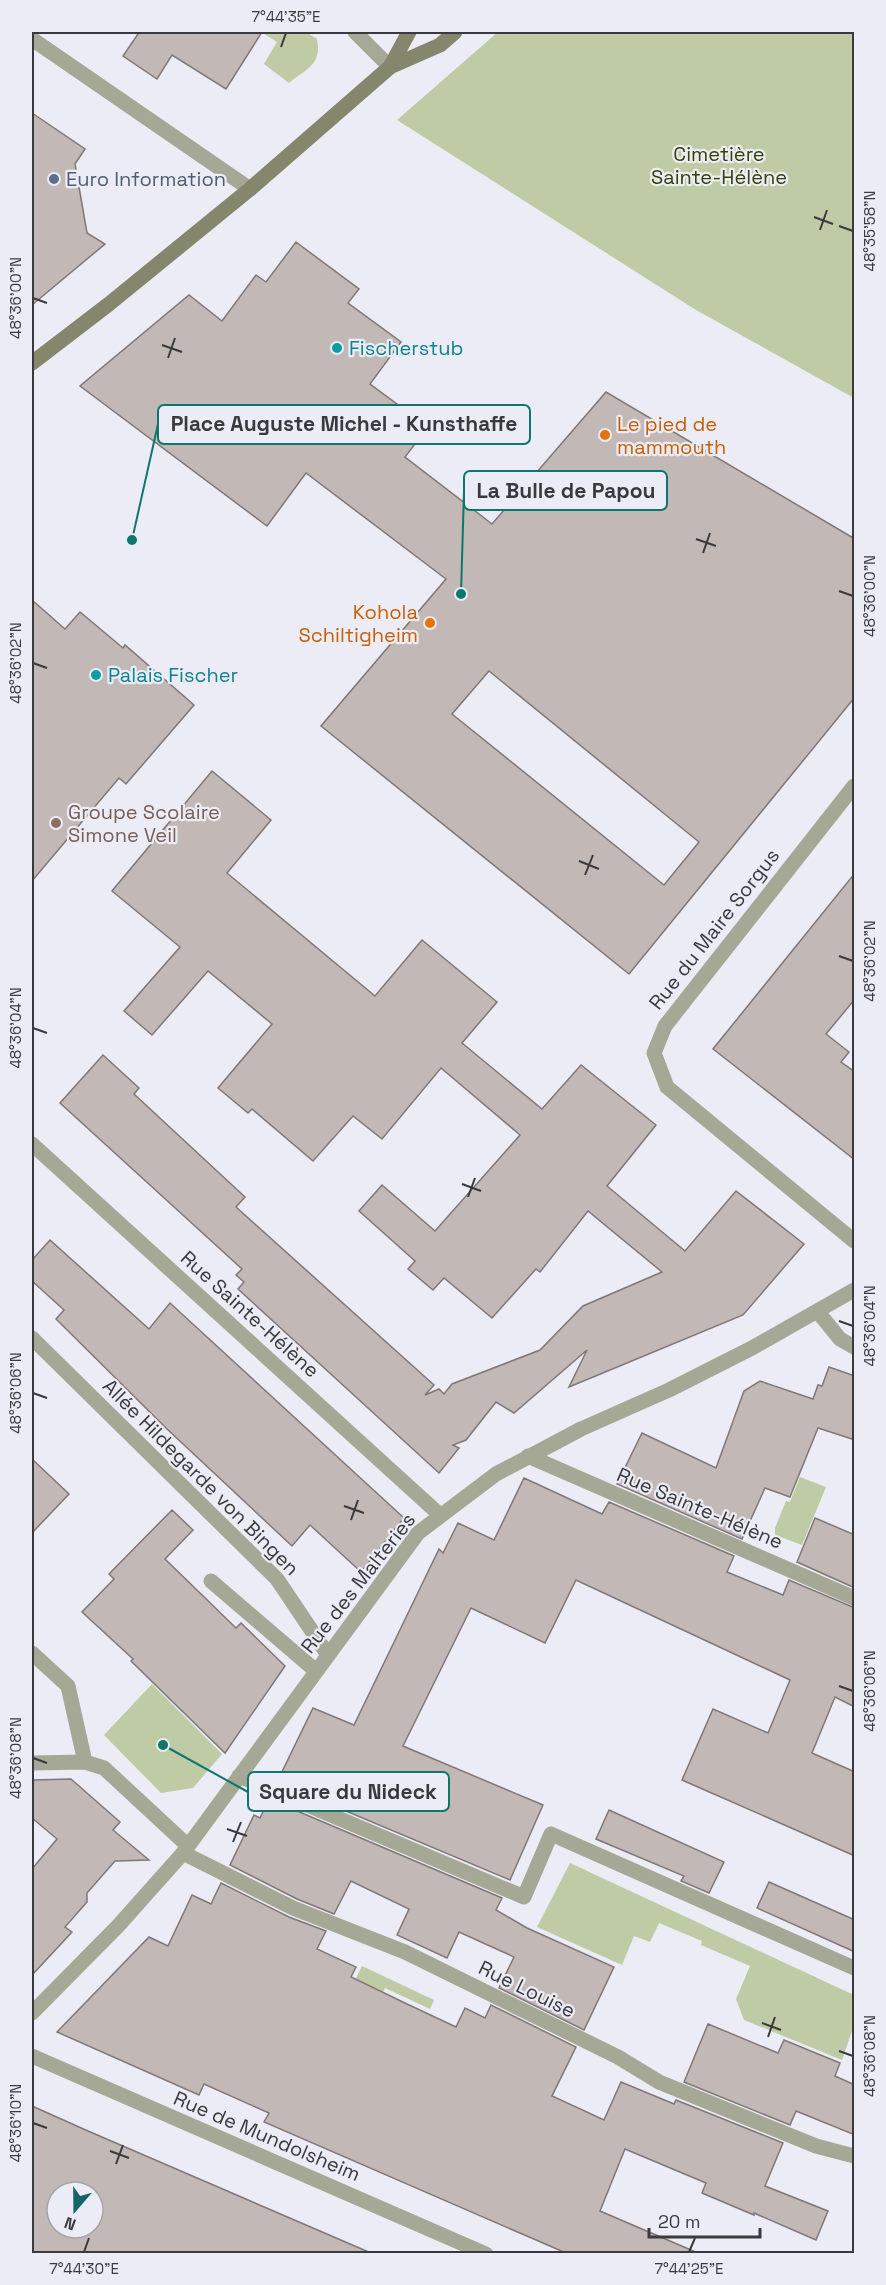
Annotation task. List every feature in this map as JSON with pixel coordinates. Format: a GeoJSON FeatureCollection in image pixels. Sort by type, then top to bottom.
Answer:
{"type":"FeatureCollection","features":[{"type":"Feature","properties":{"kind":"main road"},"geometry":{"type":"LineString","coordinates":[[390,67],[409,32]]}},
{"type":"Feature","properties":{"kind":"main road"},"geometry":{"type":"LineString","coordinates":[[32,363],[109,304],[250,189],[390,67],[440,45],[455,32]]}},
{"type":"Feature","properties":{"kind":"street"},"geometry":{"type":"LineString","coordinates":[[355,32],[390,67]]}},
{"type":"Feature","properties":{"kind":"street"},"geometry":{"type":"LineString","coordinates":[[32,39],[250,189]]}},
{"type":"Feature","properties":{"kind":"street","name":"Rue du Maire Sorgus"},"geometry":{"type":"LineString","coordinates":[[855,786],[665,1026],[654,1053],[667,1087],[855,1241]]}},
{"type":"Feature","properties":{"kind":"street","name":"Rue Sainte-Hélène"},"geometry":{"type":"LineString","coordinates":[[32,1144],[440,1515]]}},
{"type":"Feature","properties":{"kind":"street","name":"Rue des Malteries"},"geometry":{"type":"LineString","coordinates":[[32,2013],[118,1926],[185,1849],[418,1533],[496,1474],[528,1456],[581,1429],[690,1380],[855,1290]]}},
{"type":"Feature","properties":{"kind":"street"},"geometry":{"type":"LineString","coordinates":[[818,1312],[840,1339],[855,1347]]}},
{"type":"Feature","properties":{"kind":"street","name":"Allée Hildegarde von Bingen"},"geometry":{"type":"LineString","coordinates":[[32,1338],[277,1579],[328,1655]]}},
{"type":"Feature","properties":{"kind":"street","name":"Rue Sainte-Hélène"},"geometry":{"type":"LineString","coordinates":[[528,1456],[855,1598]]}},
{"type":"Feature","properties":{"kind":"street"},"geometry":{"type":"LineString","coordinates":[[211,1581],[316,1671]]}},
{"type":"Feature","properties":{"kind":"street"},"geometry":{"type":"LineString","coordinates":[[32,1653],[68,1686],[85,1762],[32,1763]]}},
{"type":"Feature","properties":{"kind":"street","name":"Rue Louise"},"geometry":{"type":"LineString","coordinates":[[85,1762],[104,1768],[185,1849],[293,1908],[405,1952],[618,2057],[659,2082],[816,2146],[855,2156]]}},
{"type":"Feature","properties":{"kind":"street"},"geometry":{"type":"LineString","coordinates":[[238,1776],[524,1897],[551,1834],[855,1968]]}},
{"type":"Feature","properties":{"kind":"street","name":"Rue de Mundolsheim"},"geometry":{"type":"LineString","coordinates":[[32,2056],[486,2253]]}},
{"type":"Feature","properties":{"kind":"green space"},"geometry":{"type":"Polygon","coordinates":[[[261,32],[306,32],[317,39],[318,48],[315,60],[289,83],[264,64],[277,42],[261,32]]]}},
{"type":"Feature","properties":{"kind":"green space","name":"Cimetière Sainte-Hélène"},"geometry":{"type":"Polygon","coordinates":[[[498,32],[854,32],[854,398],[696,310],[397,120],[498,32]]]}},
{"type":"Feature","properties":{"kind":"green space"},"geometry":{"type":"Polygon","coordinates":[[[800,1477],[826,1487],[802,1545],[775,1535],[775,1528],[786,1501],[790,1502],[800,1477]]]}},
{"type":"Feature","properties":{"kind":"green space"},"geometry":{"type":"Polygon","coordinates":[[[152,1684],[222,1754],[193,1788],[161,1793],[104,1735],[152,1684]]]}},
{"type":"Feature","properties":{"kind":"green space"},"geometry":{"type":"Polygon","coordinates":[[[570,1863],[854,1995],[854,2025],[842,2060],[744,2020],[736,1999],[750,1966],[701,1945],[702,1941],[659,1923],[650,1942],[634,1936],[622,1965],[537,1927],[570,1863]]]}},
{"type":"Feature","properties":{"kind":"green space"},"geometry":{"type":"Polygon","coordinates":[[[362,1966],[434,2000],[430,2009],[385,1988],[363,2033],[335,2021],[362,1966]]]}},
{"type":"Feature","properties":{"kind":"building"},"geometry":{"type":"Polygon","coordinates":[[[134,32],[262,32],[226,89],[172,55],[157,79],[123,56],[138,34],[134,32]]]}},
{"type":"Feature","properties":{"kind":"building"},"geometry":{"type":"Polygon","coordinates":[[[32,113],[85,149],[75,164],[87,233],[105,244],[32,305],[32,113]]]}},
{"type":"Feature","properties":{"kind":"building"},"geometry":{"type":"Polygon","coordinates":[[[296,242],[359,289],[348,303],[401,342],[370,384],[428,427],[405,457],[492,524],[606,392],[855,539],[855,697],[629,974],[321,726],[446,579],[306,473],[267,526],[80,386],[189,295],[222,321],[256,275],[266,282],[296,242]],[[489,671],[452,714],[664,885],[699,842],[489,671]]]}},
{"type":"Feature","properties":{"kind":"building","name":"Palais Fischer"},"geometry":{"type":"Polygon","coordinates":[[[32,600],[65,629],[80,612],[123,648],[125,645],[194,705],[126,784],[119,778],[32,881],[32,600]]]}},
{"type":"Feature","properties":{"kind":"building"},"geometry":{"type":"Polygon","coordinates":[[[212,771],[271,820],[227,873],[375,996],[422,940],[497,1002],[462,1043],[542,1109],[581,1065],[656,1125],[607,1186],[685,1251],[736,1191],[804,1244],[743,1315],[569,1387],[587,1350],[514,1413],[496,1402],[466,1440],[453,1445],[459,1448],[439,1473],[238,1289],[244,1282],[236,1275],[242,1269],[60,1103],[103,1055],[139,1088],[134,1094],[245,1197],[236,1207],[434,1385],[425,1395],[439,1389],[444,1394],[452,1384],[540,1350],[583,1306],[662,1272],[588,1211],[540,1272],[536,1269],[492,1318],[444,1278],[433,1290],[408,1269],[415,1261],[359,1211],[382,1185],[435,1231],[520,1135],[441,1068],[382,1139],[353,1116],[313,1161],[252,1109],[248,1113],[218,1088],[272,1024],[208,971],[152,1035],[124,1011],[180,947],[112,891],[212,771]]]}},
{"type":"Feature","properties":{"kind":"building"},"geometry":{"type":"Polygon","coordinates":[[[855,873],[855,999],[826,1034],[849,1052],[841,1062],[855,1072],[855,1160],[713,1049],[855,873]]]}},
{"type":"Feature","properties":{"kind":"building"},"geometry":{"type":"Polygon","coordinates":[[[50,1240],[149,1329],[170,1303],[404,1518],[361,1572],[310,1525],[292,1546],[167,1429],[56,1319],[64,1310],[32,1281],[32,1260],[50,1240]]]}},
{"type":"Feature","properties":{"kind":"building"},"geometry":{"type":"Polygon","coordinates":[[[829,1367],[855,1376],[855,1440],[818,1428],[790,1497],[765,1488],[742,1539],[617,1484],[642,1433],[716,1468],[744,1391],[760,1381],[813,1399],[818,1385],[822,1386],[829,1367]]]}},
{"type":"Feature","properties":{"kind":"building"},"geometry":{"type":"Polygon","coordinates":[[[32,1459],[69,1494],[32,1533],[32,1459]]]}},
{"type":"Feature","properties":{"kind":"building"},"geometry":{"type":"Polygon","coordinates":[[[524,1478],[602,1514],[609,1502],[734,1556],[727,1572],[783,1595],[789,1580],[855,1608],[855,1707],[835,1697],[812,1753],[855,1772],[855,1856],[682,1780],[713,1709],[768,1733],[790,1680],[576,1580],[545,1643],[471,1608],[403,1746],[543,1805],[510,1880],[277,1782],[313,1708],[354,1725],[439,1549],[443,1553],[458,1523],[494,1540],[524,1478]]]}},
{"type":"Feature","properties":{"kind":"building"},"geometry":{"type":"Polygon","coordinates":[[[172,1510],[193,1530],[165,1559],[236,1628],[241,1623],[285,1666],[225,1753],[131,1661],[133,1659],[82,1612],[114,1579],[109,1574],[172,1510]]]}},
{"type":"Feature","properties":{"kind":"building"},"geometry":{"type":"Polygon","coordinates":[[[815,1518],[855,1535],[855,1588],[797,1562],[815,1518]]]}},
{"type":"Feature","properties":{"kind":"building"},"geometry":{"type":"Polygon","coordinates":[[[71,1779],[120,1822],[113,1830],[149,1860],[115,1861],[87,1893],[87,1902],[65,1927],[72,1932],[32,1975],[32,1869],[57,1839],[32,1818],[32,1780],[71,1779]]]}},
{"type":"Feature","properties":{"kind":"building"},"geometry":{"type":"Polygon","coordinates":[[[269,1799],[502,1898],[496,1910],[527,1928],[614,1967],[584,2030],[499,1988],[514,1957],[459,1932],[447,1958],[397,1935],[409,1909],[351,1881],[334,1914],[297,1899],[230,1865],[254,1815],[260,1818],[269,1799]]]}},
{"type":"Feature","properties":{"kind":"building"},"geometry":{"type":"Polygon","coordinates":[[[609,1810],[724,1862],[709,1893],[681,1881],[684,1876],[596,1839],[609,1810]]]}},
{"type":"Feature","properties":{"kind":"building"},"geometry":{"type":"Polygon","coordinates":[[[769,1882],[855,1920],[855,1952],[757,1908],[769,1882]]]}},
{"type":"Feature","properties":{"kind":"building"},"geometry":{"type":"Polygon","coordinates":[[[221,1883],[289,1917],[326,1931],[317,1949],[356,1967],[351,1977],[456,2027],[465,2008],[485,2018],[491,2005],[576,2047],[552,2096],[604,2120],[621,2082],[674,2104],[676,2100],[783,2143],[765,2186],[828,2211],[816,2240],[702,2193],[706,2183],[625,2149],[600,2211],[698,2253],[566,2253],[264,2122],[269,2113],[204,2084],[199,2095],[57,2032],[149,1937],[168,1946],[192,1895],[211,1904],[221,1883]]]}},
{"type":"Feature","properties":{"kind":"building"},"geometry":{"type":"Polygon","coordinates":[[[708,2024],[778,2053],[784,2040],[840,2063],[835,2076],[855,2085],[855,2135],[796,2111],[790,2125],[684,2082],[708,2024]]]}},
{"type":"Feature","properties":{"kind":"building"},"geometry":{"type":"Polygon","coordinates":[[[32,2106],[88,2131],[371,2253],[32,2253],[32,2106]]]}},
{"type":"Feature","properties":{"kind":"place","name":"Euro Information"},"geometry":{"type":"Point","coordinates":[54,179]}},
{"type":"Feature","properties":{"kind":"place","name":"Fischerstub"},"geometry":{"type":"Point","coordinates":[337,348]}},
{"type":"Feature","properties":{"kind":"place","name":"Le pied de mammouth"},"geometry":{"type":"Point","coordinates":[605,435]}},
{"type":"Feature","properties":{"kind":"place","name":"Place Auguste Michel - Kunsthaffe"},"geometry":{"type":"Point","coordinates":[132,540]}},
{"type":"Feature","properties":{"kind":"place","name":"La Bulle de Papou"},"geometry":{"type":"Point","coordinates":[461,594]}},
{"type":"Feature","properties":{"kind":"place","name":"Kohola Schiltigheim"},"geometry":{"type":"Point","coordinates":[430,623]}},
{"type":"Feature","properties":{"kind":"place","name":"Palais Fischer"},"geometry":{"type":"Point","coordinates":[96,675]}},
{"type":"Feature","properties":{"kind":"place","name":"Groupe Scolaire Simone Veil"},"geometry":{"type":"Point","coordinates":[56,823]}},
{"type":"Feature","properties":{"kind":"place","name":"Square du Nideck"},"geometry":{"type":"Point","coordinates":[163,1745]}}]}
